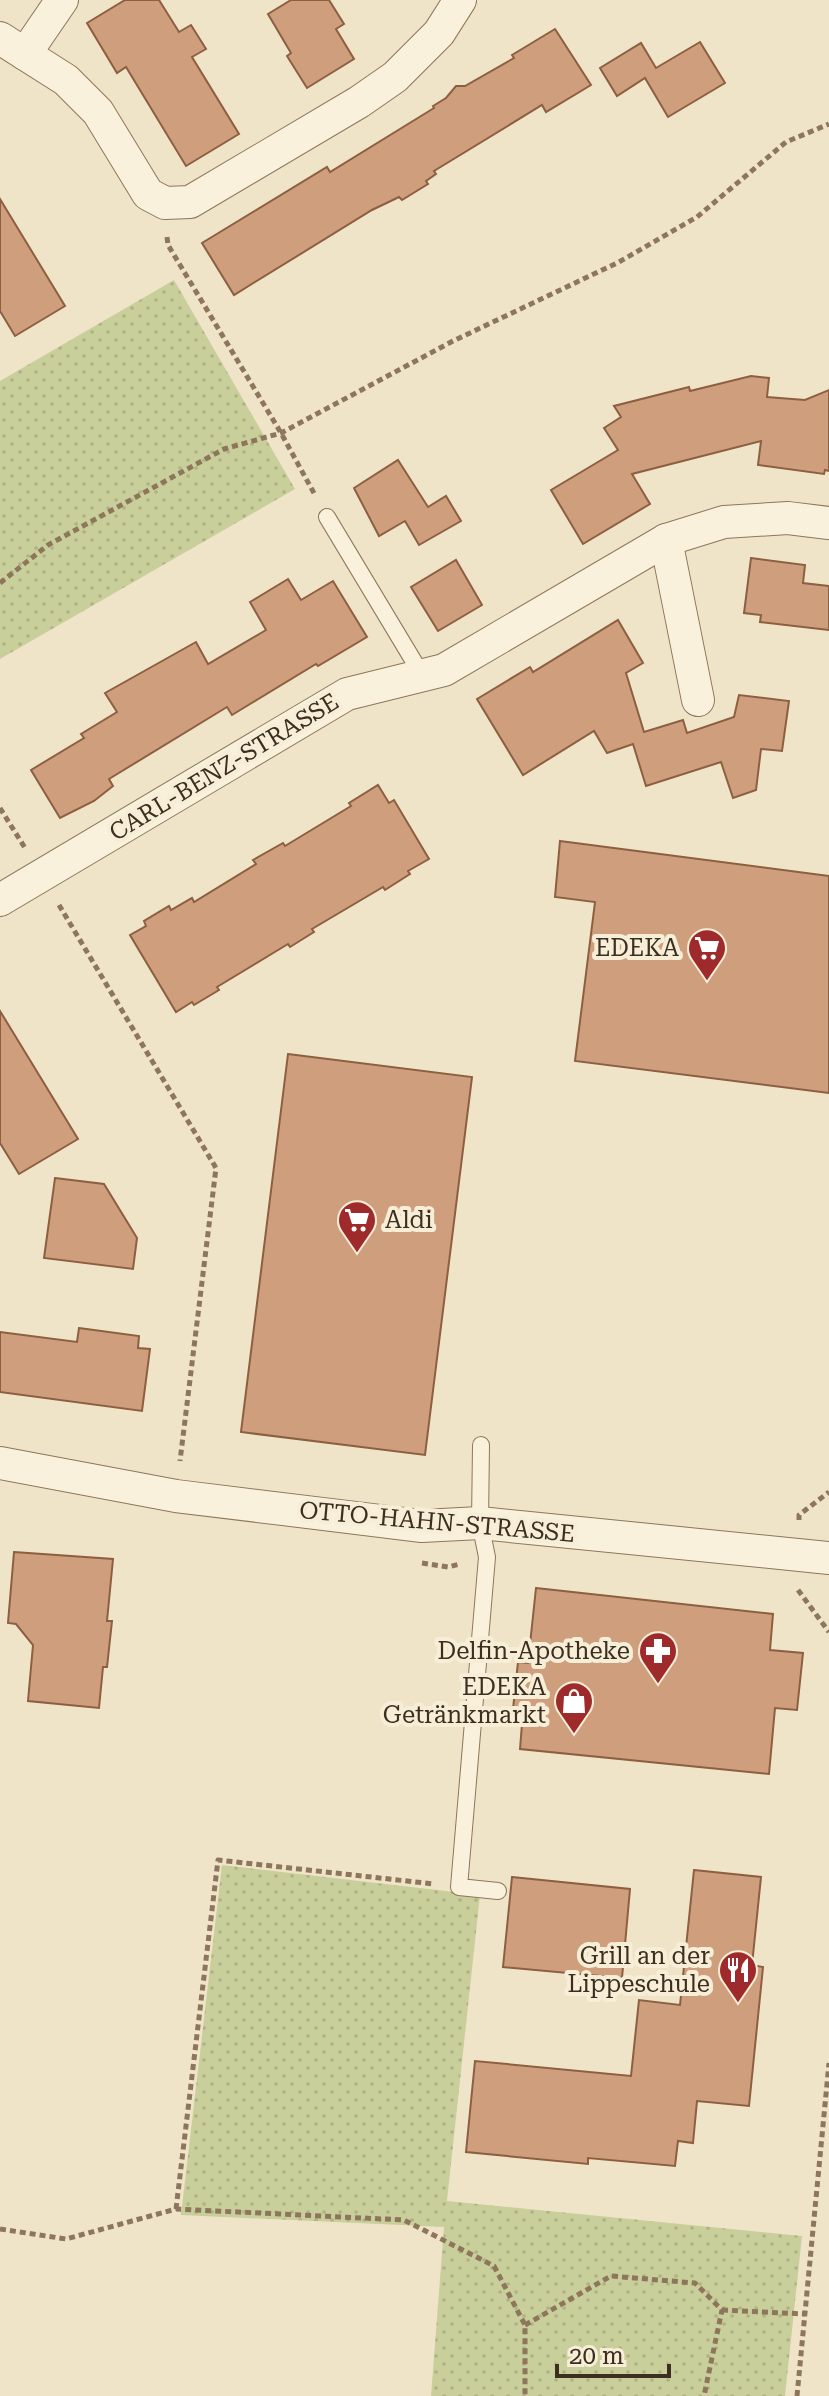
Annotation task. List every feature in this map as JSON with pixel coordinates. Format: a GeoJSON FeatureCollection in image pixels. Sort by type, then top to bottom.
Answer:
{"type":"FeatureCollection","features":[{"type":"Feature","properties":{"kind":"street"},"geometry":{"type":"LineString","coordinates":[[62,0],[13,46],[66,80],[98,112],[148,194],[165,203],[190,202],[359,102],[395,77],[439,33],[460,0]]}},
{"type":"Feature","properties":{"kind":"street","name":"CARL-BENZ-STRASSE"},"geometry":{"type":"LineString","coordinates":[[0,900],[347,694],[444,670],[666,540],[724,522],[788,518],[829,523]]}},
{"type":"Feature","properties":{"kind":"street"},"geometry":{"type":"LineString","coordinates":[[666,540],[698,700]]}},
{"type":"Feature","properties":{"kind":"street","name":"OTTO-HAHN-STRASSE"},"geometry":{"type":"LineString","coordinates":[[0,1463],[176,1496],[422,1526],[480,1523],[829,1558]]}},
{"type":"Feature","properties":{"kind":"lane"},"geometry":{"type":"LineString","coordinates":[[327,517],[422,675]]}},
{"type":"Feature","properties":{"kind":"lane"},"geometry":{"type":"LineString","coordinates":[[481,1445],[480,1523],[487,1557],[459,1887],[498,1891]]}},
{"type":"Feature","properties":{"kind":"path"},"geometry":{"type":"LineString","coordinates":[[0,583],[48,545],[224,449],[281,433],[453,341],[619,262],[697,217],[786,142],[829,124]]}},
{"type":"Feature","properties":{"kind":"path"},"geometry":{"type":"LineString","coordinates":[[165,203],[168,245],[281,433],[327,517]]}},
{"type":"Feature","properties":{"kind":"path"},"geometry":{"type":"LineString","coordinates":[[0,808],[216,1168],[176,1496]]}},
{"type":"Feature","properties":{"kind":"path"},"geometry":{"type":"LineString","coordinates":[[176,2209],[218,1860],[459,1887]]}},
{"type":"Feature","properties":{"kind":"path"},"geometry":{"type":"LineString","coordinates":[[797,2396],[829,2063]]}},
{"type":"Feature","properties":{"kind":"path"},"geometry":{"type":"LineString","coordinates":[[0,2229],[66,2239],[176,2209],[404,2220],[494,2266],[525,2325],[525,2396]]}},
{"type":"Feature","properties":{"kind":"path"},"geometry":{"type":"LineString","coordinates":[[525,2325],[611,2276],[695,2283],[722,2310],[805,2314]]}},
{"type":"Feature","properties":{"kind":"path"},"geometry":{"type":"LineString","coordinates":[[704,2396],[722,2310]]}},
{"type":"Feature","properties":{"kind":"green space"},"geometry":{"type":"Polygon","coordinates":[[[174,280],[295,489],[0,659],[0,381],[174,280]]]}},
{"type":"Feature","properties":{"kind":"green space"},"geometry":{"type":"Polygon","coordinates":[[[222,1865],[480,1895],[447,2201],[802,2236],[785,2396],[431,2396],[444,2227],[181,2215],[222,1865]]]}},
{"type":"Feature","properties":{"kind":"building"},"geometry":{"type":"Polygon","coordinates":[[[125,0],[159,0],[179,32],[191,25],[206,49],[192,57],[239,134],[186,166],[126,67],[117,73],[87,23],[125,0]]]}},
{"type":"Feature","properties":{"kind":"building"},"geometry":{"type":"Polygon","coordinates":[[[291,0],[329,0],[344,24],[336,29],[354,59],[307,88],[287,56],[291,53],[268,14],[291,0]]]}},
{"type":"Feature","properties":{"kind":"building"},"geometry":{"type":"Polygon","coordinates":[[[555,29],[591,85],[546,112],[542,105],[434,171],[436,174],[426,181],[428,184],[402,200],[399,197],[372,210],[234,295],[202,243],[327,167],[330,172],[434,108],[456,86],[465,86],[514,58],[512,55],[555,29]]]}},
{"type":"Feature","properties":{"kind":"building"},"geometry":{"type":"Polygon","coordinates":[[[700,42],[725,83],[668,117],[645,78],[617,96],[600,68],[641,43],[656,68],[700,42]]]}},
{"type":"Feature","properties":{"kind":"building"},"geometry":{"type":"Polygon","coordinates":[[[0,199],[65,306],[15,336],[0,311],[0,199]]]}},
{"type":"Feature","properties":{"kind":"building"},"geometry":{"type":"Polygon","coordinates":[[[751,376],[769,378],[767,397],[805,400],[829,390],[829,471],[825,470],[824,474],[758,465],[761,441],[632,474],[650,504],[583,544],[551,490],[618,450],[604,428],[621,417],[614,406],[689,387],[690,391],[751,376]]]}},
{"type":"Feature","properties":{"kind":"building"},"geometry":{"type":"Polygon","coordinates":[[[398,460],[428,507],[446,496],[461,521],[419,545],[405,521],[379,536],[354,488],[398,460]]]}},
{"type":"Feature","properties":{"kind":"building"},"geometry":{"type":"Polygon","coordinates":[[[751,558],[805,565],[803,583],[829,586],[829,630],[760,622],[761,615],[744,613],[751,558]]]}},
{"type":"Feature","properties":{"kind":"building"},"geometry":{"type":"Polygon","coordinates":[[[456,560],[482,605],[438,631],[411,587],[456,560]]]}},
{"type":"Feature","properties":{"kind":"building"},"geometry":{"type":"Polygon","coordinates":[[[288,579],[301,600],[333,581],[367,637],[232,715],[227,707],[109,779],[113,786],[94,801],[60,818],[31,770],[84,738],[81,734],[117,712],[105,693],[196,642],[208,664],[266,630],[250,602],[288,579]]]}},
{"type":"Feature","properties":{"kind":"building"},"geometry":{"type":"Polygon","coordinates":[[[618,620],[643,663],[626,673],[644,732],[683,720],[687,733],[734,717],[739,695],[789,701],[782,751],[761,749],[756,790],[733,798],[721,762],[646,786],[633,744],[607,753],[594,731],[523,775],[477,699],[530,667],[533,672],[618,620]]]}},
{"type":"Feature","properties":{"kind":"building"},"geometry":{"type":"Polygon","coordinates":[[[378,785],[389,803],[394,800],[429,859],[385,890],[383,887],[312,929],[314,932],[290,947],[288,944],[217,987],[219,990],[176,1012],[130,935],[146,926],[144,921],[169,906],[171,910],[192,898],[194,902],[256,864],[253,860],[283,843],[285,846],[351,806],[349,803],[378,785]]]}},
{"type":"Feature","properties":{"kind":"building","name":"EDEKA"},"geometry":{"type":"Polygon","coordinates":[[[560,841],[829,876],[829,1093],[575,1061],[595,902],[555,897],[560,841]]]}},
{"type":"Feature","properties":{"kind":"building"},"geometry":{"type":"Polygon","coordinates":[[[0,1011],[78,1139],[19,1174],[0,1143],[0,1011]]]}},
{"type":"Feature","properties":{"kind":"building","name":"Aldi"},"geometry":{"type":"Polygon","coordinates":[[[288,1054],[472,1077],[425,1455],[241,1432],[288,1054]]]}},
{"type":"Feature","properties":{"kind":"building"},"geometry":{"type":"Polygon","coordinates":[[[55,1178],[104,1184],[137,1238],[133,1269],[44,1258],[55,1178]]]}},
{"type":"Feature","properties":{"kind":"building"},"geometry":{"type":"Polygon","coordinates":[[[79,1328],[139,1336],[138,1348],[150,1349],[142,1411],[0,1392],[0,1332],[77,1342],[79,1328]]]}},
{"type":"Feature","properties":{"kind":"building"},"geometry":{"type":"Polygon","coordinates":[[[14,1552],[113,1559],[107,1621],[112,1621],[99,1708],[28,1701],[33,1645],[16,1624],[8,1623],[14,1552]]]}},
{"type":"Feature","properties":{"kind":"building","name":"Delfin-Apotheke"},"geometry":{"type":"Polygon","coordinates":[[[536,1588],[773,1614],[770,1650],[803,1653],[797,1710],[775,1708],[769,1774],[520,1749],[523,1711],[513,1709],[518,1662],[528,1663],[536,1588]]]}},
{"type":"Feature","properties":{"kind":"building"},"geometry":{"type":"Polygon","coordinates":[[[694,1870],[761,1877],[752,1965],[763,1967],[749,2106],[697,2101],[693,2143],[678,2141],[675,2166],[588,2158],[588,2164],[466,2152],[475,2061],[631,2076],[639,2000],[680,2005],[694,1870]]]}},
{"type":"Feature","properties":{"kind":"building"},"geometry":{"type":"Polygon","coordinates":[[[512,1877],[630,1889],[622,1978],[503,1967],[512,1877]]]}},
{"type":"Feature","properties":{"kind":"place","name":"EDEKA"},"geometry":{"type":"Point","coordinates":[707,982]}},
{"type":"Feature","properties":{"kind":"place","name":"Aldi"},"geometry":{"type":"Point","coordinates":[357,1254]}},
{"type":"Feature","properties":{"kind":"place","name":"Delfin-Apotheke"},"geometry":{"type":"Point","coordinates":[658,1685]}},
{"type":"Feature","properties":{"kind":"place","name":"EDEKA Getränkmarkt"},"geometry":{"type":"Point","coordinates":[574,1735]}},
{"type":"Feature","properties":{"kind":"place","name":"Grill an der Lippeschule"},"geometry":{"type":"Point","coordinates":[738,2004]}}]}
